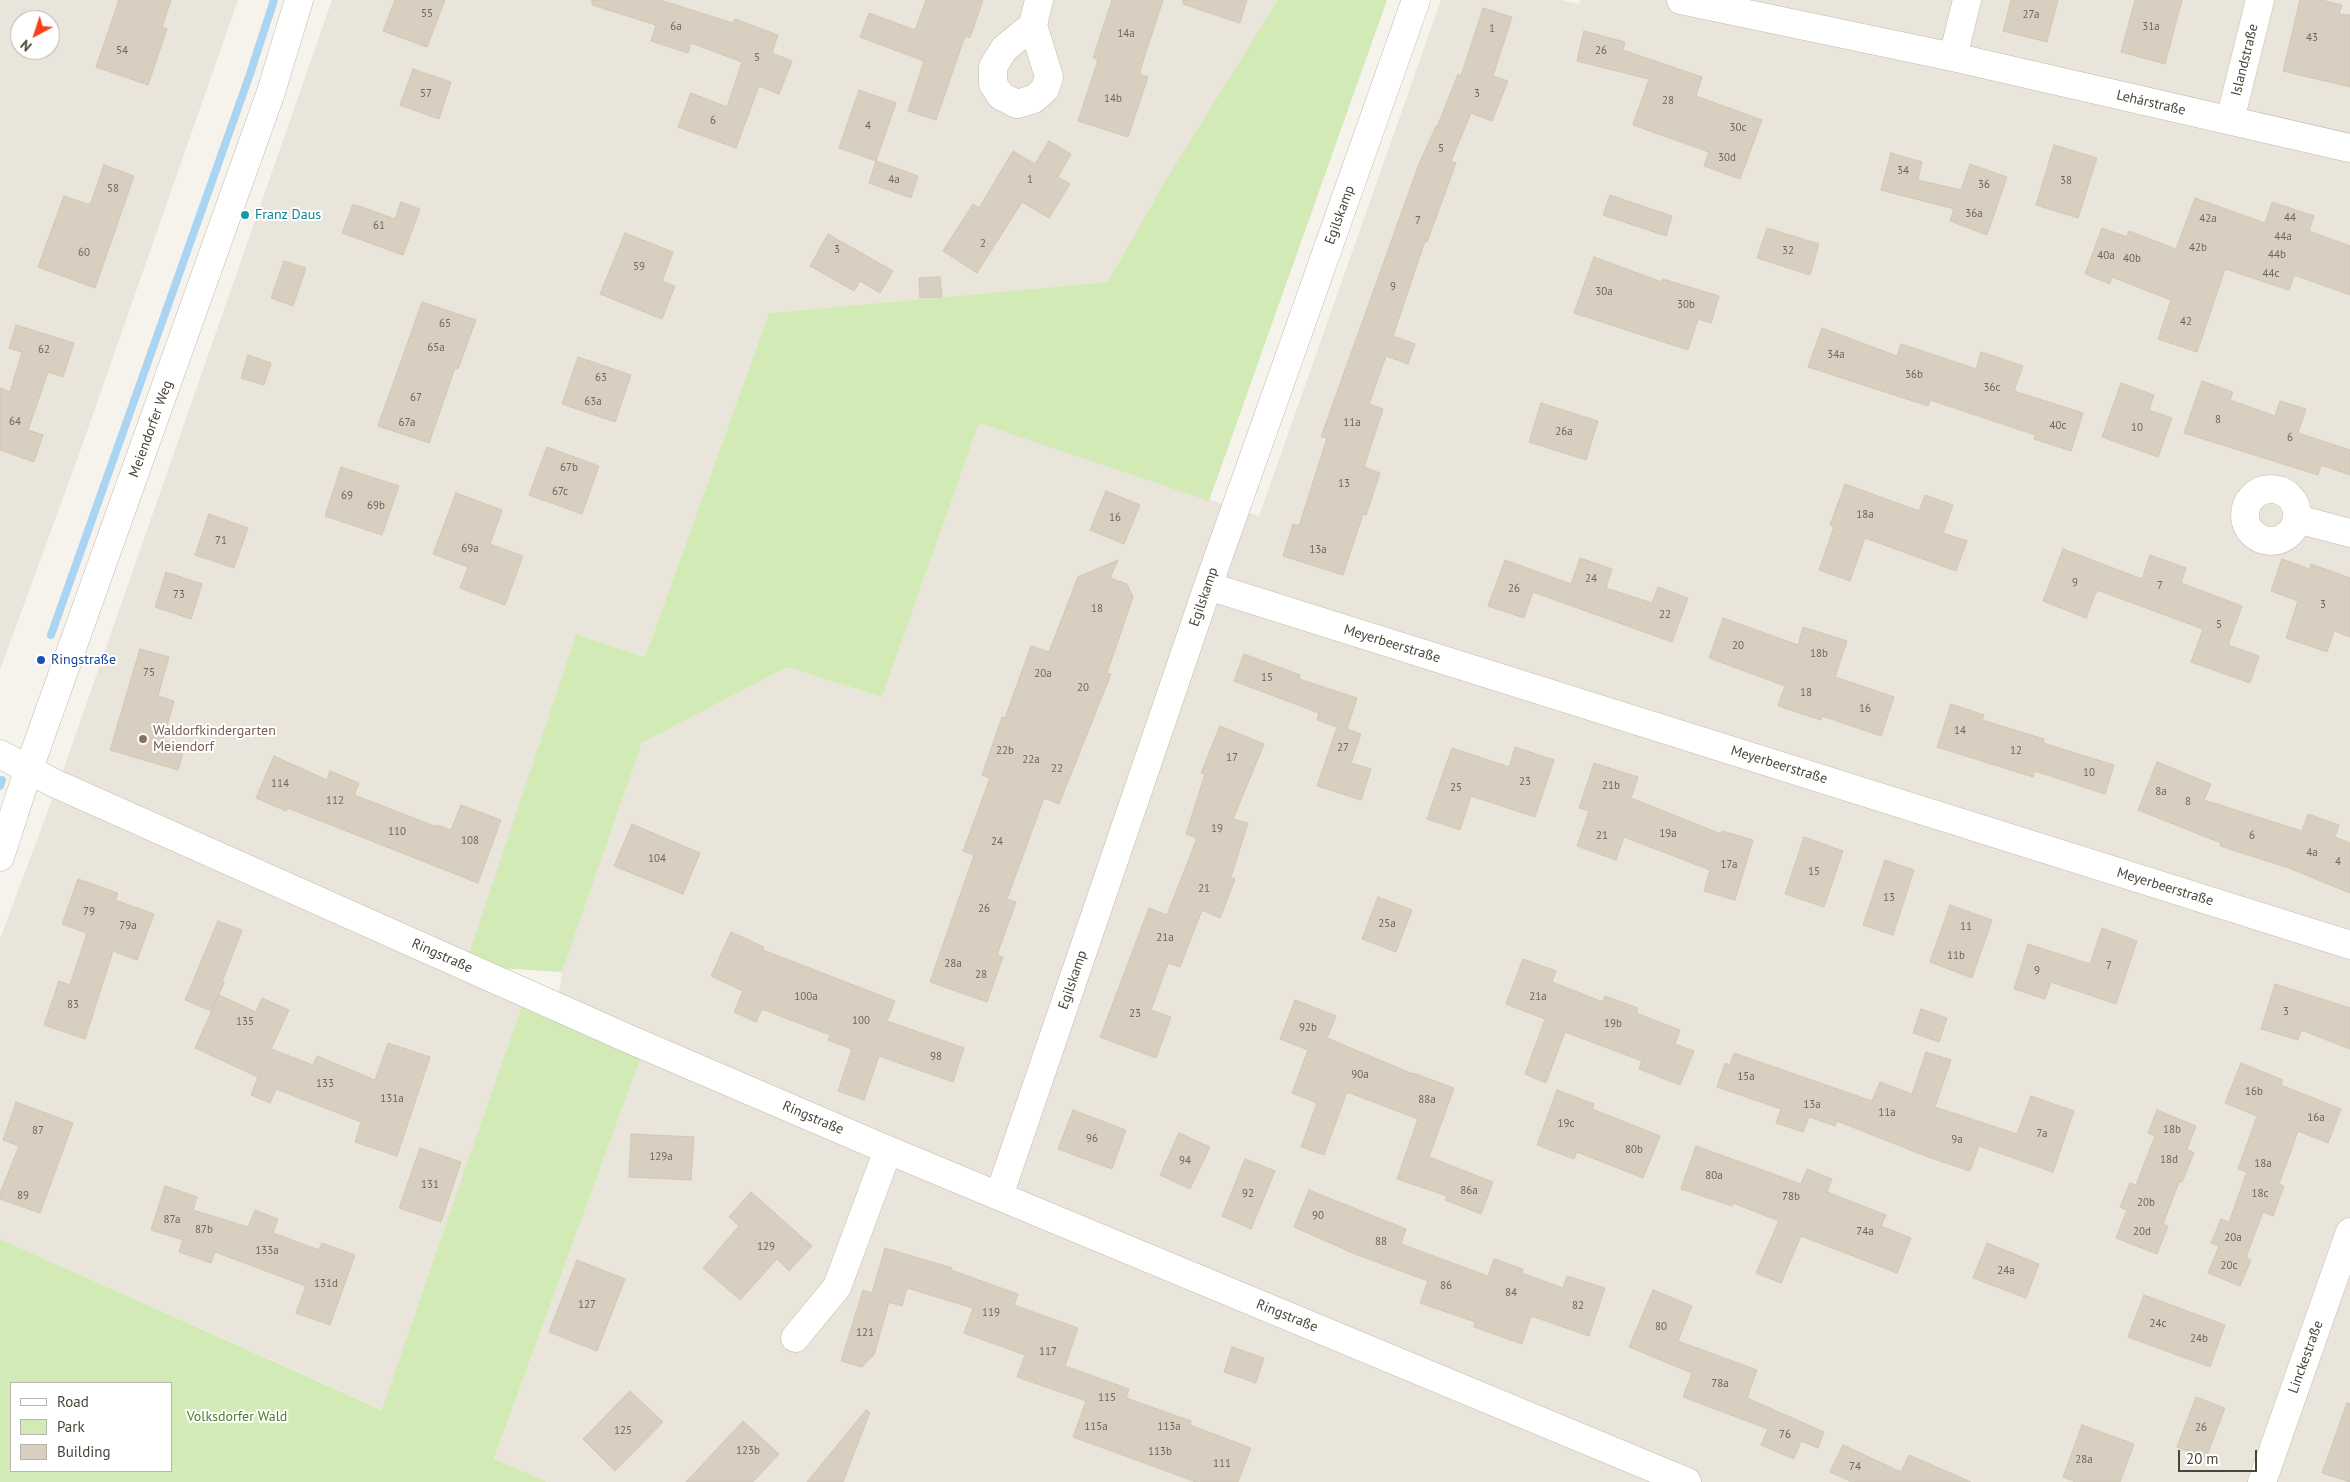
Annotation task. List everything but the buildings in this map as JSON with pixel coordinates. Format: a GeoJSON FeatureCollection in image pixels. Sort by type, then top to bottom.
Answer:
{"type":"FeatureCollection","features":[{"type":"Feature","properties":{"kind":"street","name":"Meiendorfer Weg"},"geometry":{"type":"LineString","coordinates":[[0,857],[28,771],[271,92],[299,0]]}},
{"type":"Feature","properties":{"kind":"street","name":"Egilskamp"},"geometry":{"type":"LineString","coordinates":[[998,1196],[1208,586],[1416,0]]}},
{"type":"Feature","properties":{"kind":"street","name":"Lehárstraße"},"geometry":{"type":"LineString","coordinates":[[1681,0],[1952,57],[2350,148]]}},
{"type":"Feature","properties":{"kind":"street"},"geometry":{"type":"LineString","coordinates":[[1952,57],[1967,0]]}},
{"type":"Feature","properties":{"kind":"street","name":"Islandstraße"},"geometry":{"type":"LineString","coordinates":[[2230,120],[2260,0]]}},
{"type":"Feature","properties":{"kind":"street"},"geometry":{"type":"LineString","coordinates":[[2297,519],[2350,533]]}},
{"type":"Feature","properties":{"kind":"street","name":"Meyerbeerstraße"},"geometry":{"type":"LineString","coordinates":[[1208,586],[2350,945]]}},
{"type":"Feature","properties":{"kind":"street","name":"Ringstraße"},"geometry":{"type":"LineString","coordinates":[[0,754],[28,771],[629,1039],[888,1150],[1687,1482]]}},
{"type":"Feature","properties":{"kind":"street"},"geometry":{"type":"LineString","coordinates":[[795,1338],[837,1287],[888,1150]]}},
{"type":"Feature","properties":{"kind":"street","name":"Linckestraße"},"geometry":{"type":"LineString","coordinates":[[2262,1482],[2350,1232]]}},
{"type":"Feature","properties":{"kind":"shaded area"},"geometry":{"type":"Polygon","coordinates":[[[0,0],[238,0],[77,460],[0,670],[0,0]]]}},
{"type":"Feature","properties":{"kind":"shaded area"},"geometry":{"type":"Polygon","coordinates":[[[332,0],[1279,0],[1108,282],[769,313],[645,657],[576,634],[466,966],[526,993],[383,1410],[0,1239],[0,939],[65,765],[332,0]]]}},
{"type":"Feature","properties":{"kind":"shaded area"},"geometry":{"type":"Polygon","coordinates":[[[1441,0],[1560,0],[1579,4],[1581,0],[2350,0],[2350,1482],[547,1482],[494,1460],[645,1046],[552,1006],[560,988],[562,972],[642,743],[787,667],[882,697],[979,423],[1259,516],[1441,0]]]}},
{"type":"Feature","properties":{"kind":"green space"},"geometry":{"type":"Polygon","coordinates":[[[1278,0],[1387,0],[1209,501],[979,423],[882,697],[787,667],[642,743],[562,972],[465,966],[576,634],[645,657],[769,313],[1108,282],[1166,180],[1278,0]]]}},
{"type":"Feature","properties":{"kind":"green space","name":"Volksdorfer Wald"},"geometry":{"type":"Polygon","coordinates":[[[526,993],[645,1046],[494,1459],[547,1482],[0,1482],[0,1239],[382,1410],[526,993]]]}},
{"type":"Feature","properties":{"kind":"waterway"},"geometry":{"type":"LineString","coordinates":[[51,635],[250,74],[274,0]]}},
{"type":"Feature","properties":{"kind":"waterway"},"geometry":{"type":"LineString","coordinates":[[0,786],[2,780]]}},
{"type":"Feature","properties":{"kind":"place","name":"Franz Daus"},"geometry":{"type":"Point","coordinates":[245,215]}},
{"type":"Feature","properties":{"kind":"place","name":"Ringstraße"},"geometry":{"type":"Point","coordinates":[41,660]}},
{"type":"Feature","properties":{"kind":"place","name":"Waldorfkindergarten Meiendorf"},"geometry":{"type":"Point","coordinates":[143,739]}}]}
